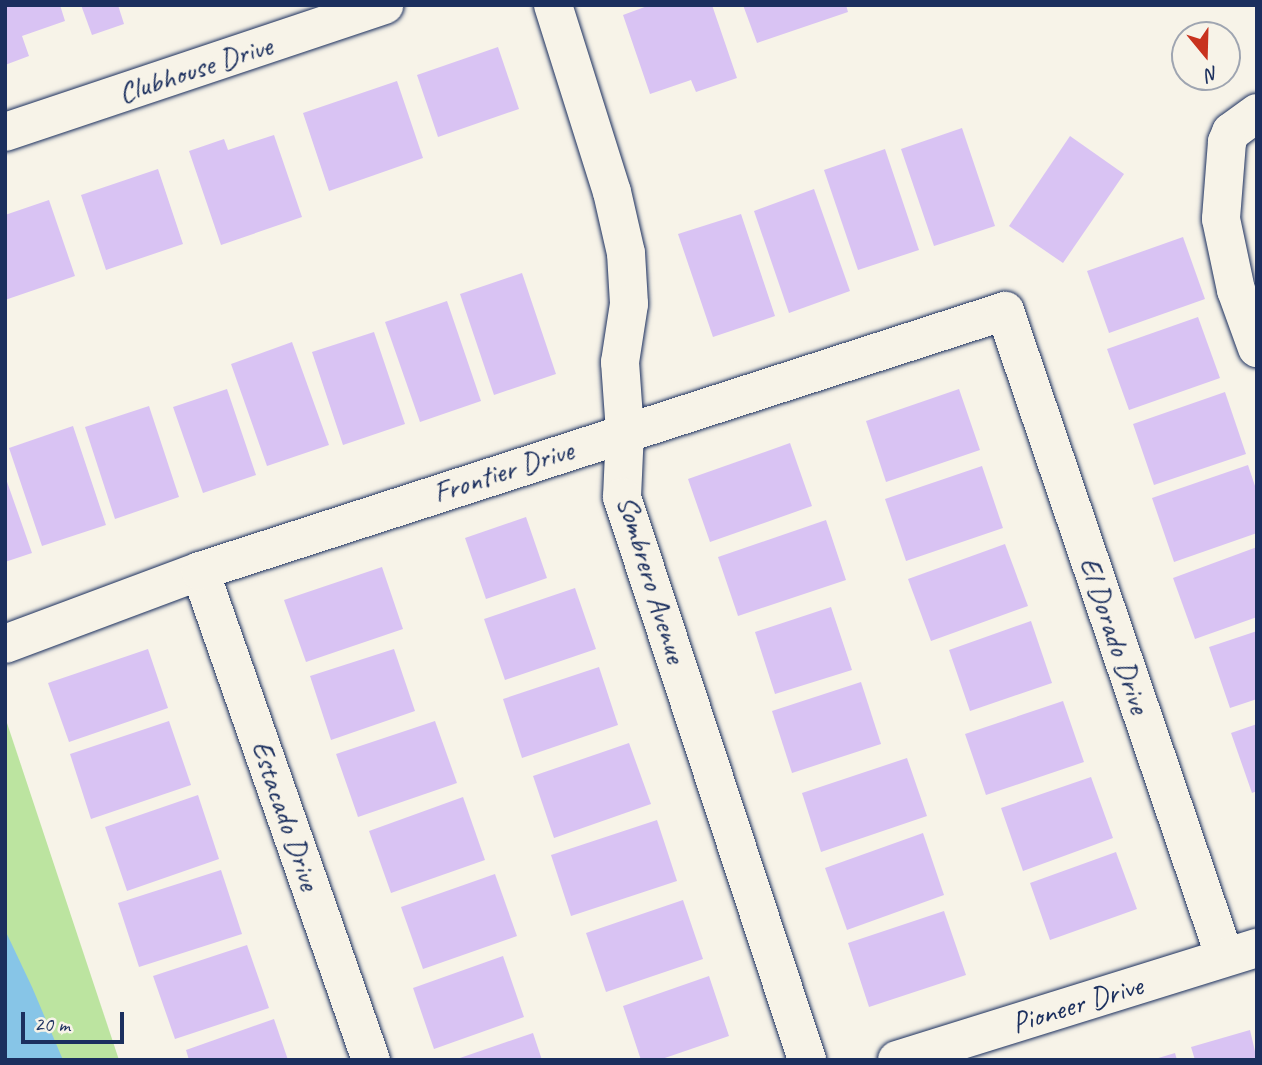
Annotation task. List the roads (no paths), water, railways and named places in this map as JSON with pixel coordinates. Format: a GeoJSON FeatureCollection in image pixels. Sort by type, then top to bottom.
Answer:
{"type":"FeatureCollection","features":[{"type":"Feature","properties":{"kind":"street","name":"Clubhouse Drive"},"geometry":{"type":"LineString","coordinates":[[5,132],[384,5]]}},
{"type":"Feature","properties":{"kind":"street","name":"Sombrero Avenue"},"geometry":{"type":"LineString","coordinates":[[553,5],[612,192],[626,253],[629,304],[620,362],[625,430],[622,497],[807,1060]]}},
{"type":"Feature","properties":{"kind":"street"},"geometry":{"type":"LineString","coordinates":[[1257,113],[1231,132],[1227,142],[1221,219],[1236,290],[1257,348]]}},
{"type":"Feature","properties":{"kind":"street","name":"Frontier Drive"},"geometry":{"type":"LineString","coordinates":[[5,644],[200,571],[625,430],[1005,311]]}},
{"type":"Feature","properties":{"kind":"street","name":"El Dorado Drive"},"geometry":{"type":"LineString","coordinates":[[1005,311],[1241,953]]}},
{"type":"Feature","properties":{"kind":"street","name":"Estacado Drive"},"geometry":{"type":"LineString","coordinates":[[200,571],[371,1060]]}},
{"type":"Feature","properties":{"kind":"street","name":"Pioneer Drive"},"geometry":{"type":"LineString","coordinates":[[897,1060],[1241,953]]}},
{"type":"Feature","properties":{"kind":"water"},"geometry":{"type":"Polygon","coordinates":[[[5,930],[32,987],[63,1060],[5,1060],[5,930]]]}}]}
